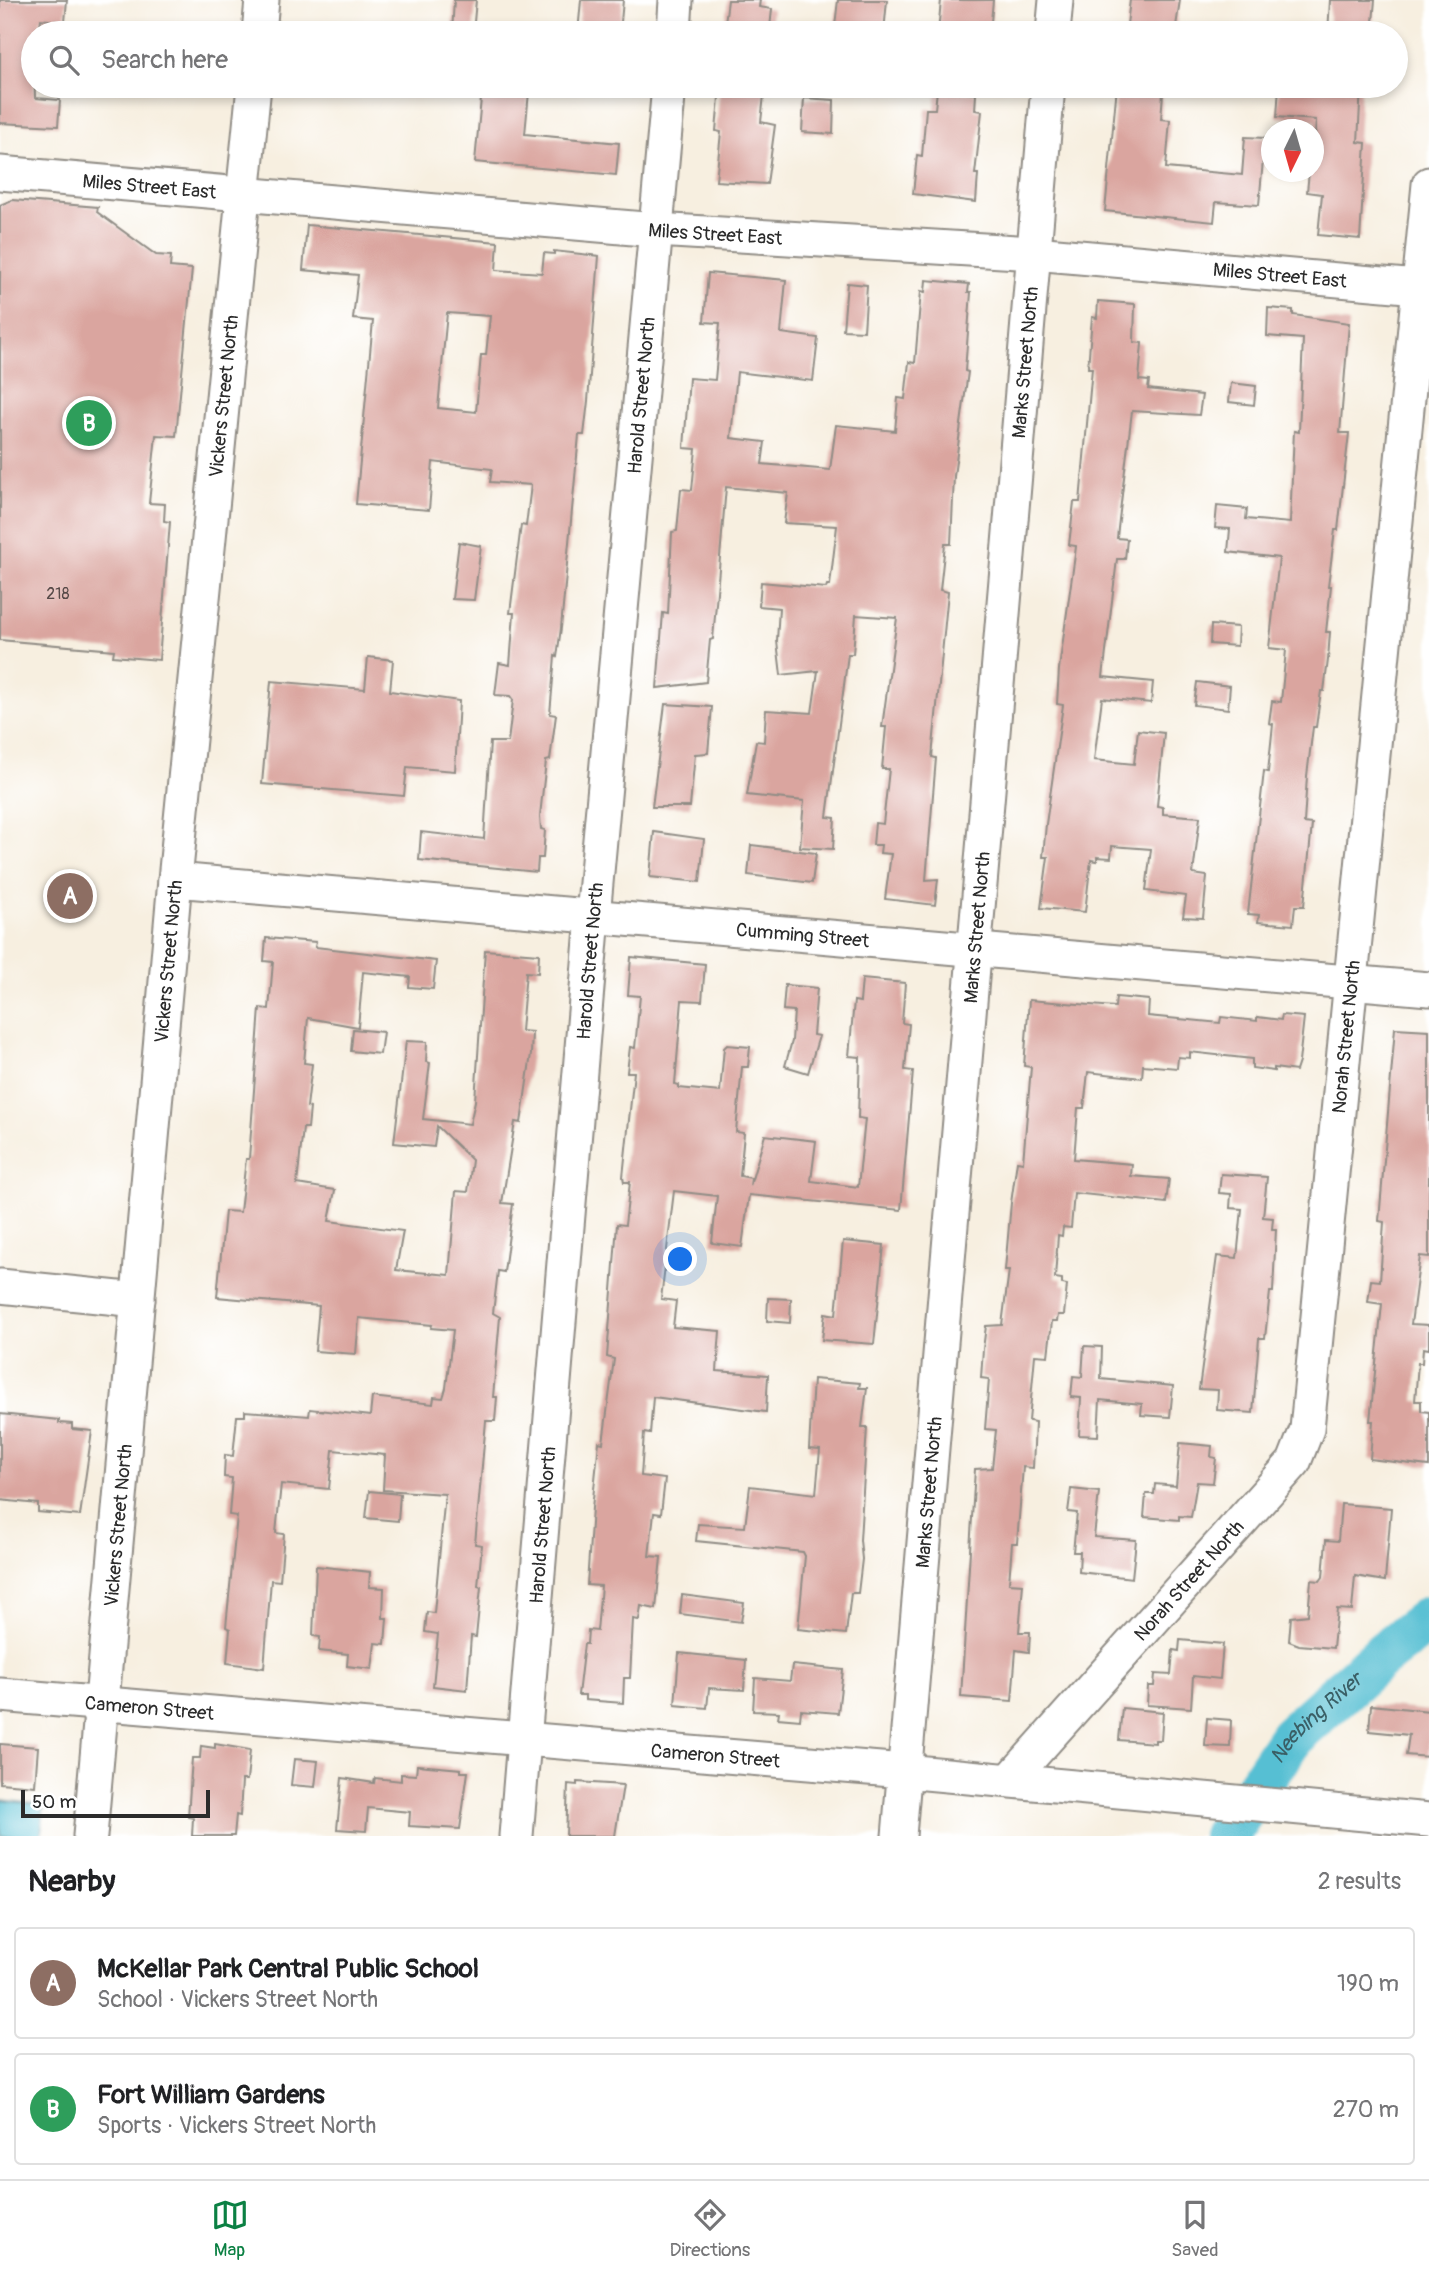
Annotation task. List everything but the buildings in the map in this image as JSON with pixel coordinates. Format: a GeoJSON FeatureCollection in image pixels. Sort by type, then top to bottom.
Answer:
{"type":"FeatureCollection","features":[{"type":"Feature","properties":{"kind":"street"},"geometry":{"type":"LineString","coordinates":[[260,21],[262,0]]}},
{"type":"Feature","properties":{"kind":"street"},"geometry":{"type":"LineString","coordinates":[[675,21],[677,0]]}},
{"type":"Feature","properties":{"kind":"street"},"geometry":{"type":"LineString","coordinates":[[1054,21],[1056,0]]}},
{"type":"Feature","properties":{"kind":"street","name":"Vickers Street North"},"geometry":{"type":"LineString","coordinates":[[90,1836],[104,1705],[175,880],[253,98]]}},
{"type":"Feature","properties":{"kind":"street","name":"Harold Street North"},"geometry":{"type":"LineString","coordinates":[[516,1836],[593,916],[668,98]]}},
{"type":"Feature","properties":{"kind":"street","name":"Marks Street North"},"geometry":{"type":"LineString","coordinates":[[899,1836],[1047,98]]}},
{"type":"Feature","properties":{"kind":"street","name":"Miles Street East"},"geometry":{"type":"LineString","coordinates":[[0,173],[656,230],[1034,253],[1425,288]]}},
{"type":"Feature","properties":{"kind":"street","name":"Norah Street North"},"geometry":{"type":"LineString","coordinates":[[1010,1780],[1294,1462],[1307,1429],[1425,288],[1429,184]]}},
{"type":"Feature","properties":{"kind":"street","name":"Cumming Street"},"geometry":{"type":"LineString","coordinates":[[175,880],[1429,989]]}},
{"type":"Feature","properties":{"kind":"street"},"geometry":{"type":"LineString","coordinates":[[0,1286],[138,1300]]}},
{"type":"Feature","properties":{"kind":"street","name":"Cameron Street"},"geometry":{"type":"LineString","coordinates":[[0,1695],[1010,1780],[1429,1820]]}},
{"type":"Feature","properties":{"kind":"water"},"geometry":{"type":"Polygon","coordinates":[[[0,1800],[44,1805],[41,1836],[0,1836],[0,1800]]]}},
{"type":"Feature","properties":{"kind":"waterway","name":"Neebing River"},"geometry":{"type":"LineString","coordinates":[[1225,1836],[1291,1737],[1381,1656],[1429,1619]]}},
{"type":"Feature","properties":{"kind":"place","name":"Fort William Gardens"},"geometry":{"type":"Point","coordinates":[89,423]}},
{"type":"Feature","properties":{"kind":"place","name":"McKellar Park Central Public School"},"geometry":{"type":"Point","coordinates":[70,896]}}]}
